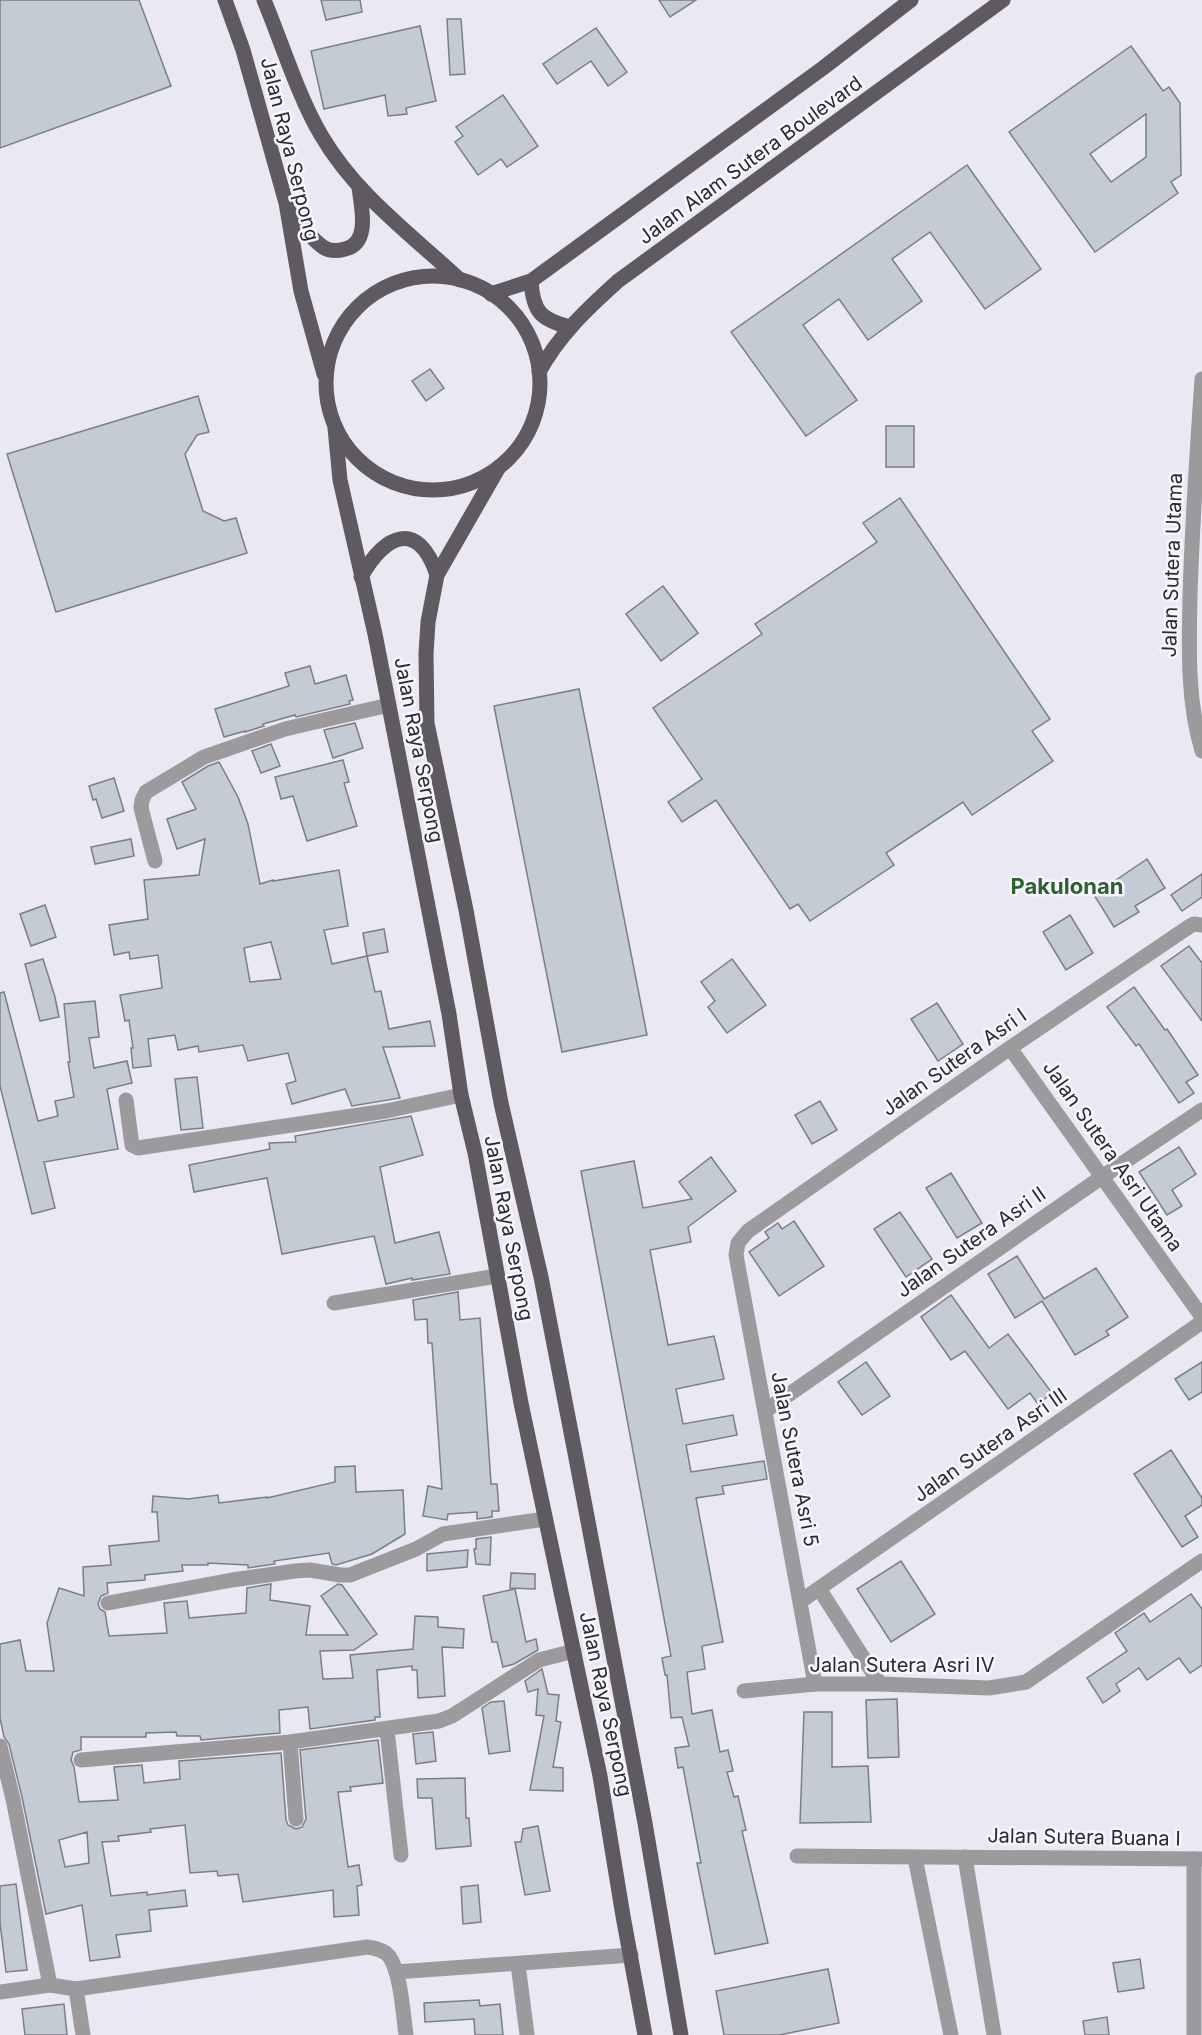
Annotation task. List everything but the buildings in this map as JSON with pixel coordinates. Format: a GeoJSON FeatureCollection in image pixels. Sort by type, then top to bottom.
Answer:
{"type":"FeatureCollection","features":[{"type":"Feature","properties":{"kind":"main road","name":"Jalan Raya Serpong"},"geometry":{"type":"LineString","coordinates":[[225,0],[243,50],[288,209],[301,291],[325,380]]}},
{"type":"Feature","properties":{"kind":"main road","name":"Jalan Raya Serpong"},"geometry":{"type":"LineString","coordinates":[[264,0],[321,135],[359,188],[397,226],[460,280]]}},
{"type":"Feature","properties":{"kind":"main road","name":"Jalan Alam Sutera Boulevard"},"geometry":{"type":"LineString","coordinates":[[491,294],[531,281],[823,68],[910,0]]}},
{"type":"Feature","properties":{"kind":"main road","name":"Jalan Alam Sutera Boulevard"},"geometry":{"type":"LineString","coordinates":[[540,372],[551,350],[570,327],[618,281],[1003,0]]}},
{"type":"Feature","properties":{"kind":"main road"},"geometry":{"type":"LineString","coordinates":[[288,209],[324,248],[336,252],[350,248],[359,238],[362,227],[359,188]]}},
{"type":"Feature","properties":{"kind":"main road"},"geometry":{"type":"LineString","coordinates":[[428,277],[460,280],[491,294],[509,308],[524,327],[534,349],[540,372],[539,399],[532,425],[518,448],[499,467],[471,483],[440,490],[408,487],[378,475],[353,455],[335,428],[327,405],[325,380],[331,349],[346,320],[369,298],[397,283],[428,277]]}},
{"type":"Feature","properties":{"kind":"main road"},"geometry":{"type":"LineString","coordinates":[[531,281],[532,297],[540,313],[551,322],[570,327]]}},
{"type":"Feature","properties":{"kind":"main road","name":"Jalan Raya Serpong"},"geometry":{"type":"LineString","coordinates":[[335,428],[339,480],[375,634],[449,1014],[461,1095],[475,1154],[545,1519],[600,1776],[645,2035]]}},
{"type":"Feature","properties":{"kind":"main road","name":"Jalan Raya Serpong"},"geometry":{"type":"LineString","coordinates":[[499,467],[437,576],[428,622],[427,723],[466,910],[501,1103],[541,1277],[645,1823],[681,2035]]}},
{"type":"Feature","properties":{"kind":"main road"},"geometry":{"type":"LineString","coordinates":[[361,577],[375,554],[386,544],[399,538],[411,540],[422,546],[431,558],[437,576]]}},
{"type":"Feature","properties":{"kind":"street","name":"Jalan Sutera Utama"},"geometry":{"type":"LineString","coordinates":[[1202,379],[1191,534],[1189,631],[1189,675],[1202,751]]}},
{"type":"Feature","properties":{"kind":"street"},"geometry":{"type":"LineString","coordinates":[[155,861],[141,808],[146,792],[204,757],[285,729],[389,705]]}},
{"type":"Feature","properties":{"kind":"street","name":"Jalan Sutera Asri I"},"geometry":{"type":"LineString","coordinates":[[738,1243],[748,1232],[1010,1048],[1190,926],[1200,925]]}},
{"type":"Feature","properties":{"kind":"street","name":"Jalan Sutera Asri Utama"},"geometry":{"type":"LineString","coordinates":[[1010,1048],[1202,1320]]}},
{"type":"Feature","properties":{"kind":"street"},"geometry":{"type":"LineString","coordinates":[[126,1100],[132,1145],[138,1148],[386,1111],[461,1095]]}},
{"type":"Feature","properties":{"kind":"street","name":"Jalan Sutera Asri II"},"geometry":{"type":"LineString","coordinates":[[765,1411],[1202,1110]]}},
{"type":"Feature","properties":{"kind":"street","name":"Jalan Sutera Asri 5"},"geometry":{"type":"LineString","coordinates":[[738,1243],[736,1255],[815,1684]]}},
{"type":"Feature","properties":{"kind":"street"},"geometry":{"type":"LineString","coordinates":[[334,1303],[497,1276]]}},
{"type":"Feature","properties":{"kind":"street","name":"Jalan Sutera Asri III"},"geometry":{"type":"LineString","coordinates":[[801,1601],[820,1590],[1202,1320]]}},
{"type":"Feature","properties":{"kind":"street"},"geometry":{"type":"LineString","coordinates":[[108,1603],[295,1571],[310,1570],[350,1575],[392,1557],[416,1550],[443,1534],[545,1519]]}},
{"type":"Feature","properties":{"kind":"street","name":"Jalan Sutera Asri IV"},"geometry":{"type":"LineString","coordinates":[[744,1691],[815,1684],[989,1688],[1026,1682],[1202,1561]]}},
{"type":"Feature","properties":{"kind":"street"},"geometry":{"type":"LineString","coordinates":[[820,1590],[880,1684]]}},
{"type":"Feature","properties":{"kind":"street"},"geometry":{"type":"LineString","coordinates":[[81,1760],[290,1742],[439,1721],[452,1716],[539,1660],[574,1651]]}},
{"type":"Feature","properties":{"kind":"street"},"geometry":{"type":"LineString","coordinates":[[387,1730],[401,1855]]}},
{"type":"Feature","properties":{"kind":"street"},"geometry":{"type":"LineString","coordinates":[[290,1742],[296,1819]]}},
{"type":"Feature","properties":{"kind":"street"},"geometry":{"type":"LineString","coordinates":[[0,1746],[6,1799],[50,1985]]}},
{"type":"Feature","properties":{"kind":"street","name":"Jalan Sutera Buana I"},"geometry":{"type":"LineString","coordinates":[[797,1856],[1198,1859]]}},
{"type":"Feature","properties":{"kind":"street"},"geometry":{"type":"LineString","coordinates":[[915,1857],[951,2035]]}},
{"type":"Feature","properties":{"kind":"street","name":"Jalan Sutera Buana I"},"geometry":{"type":"LineString","coordinates":[[964,1857],[994,2035]]}},
{"type":"Feature","properties":{"kind":"street"},"geometry":{"type":"LineString","coordinates":[[1194,2035],[1198,2018],[1198,1859]]}},
{"type":"Feature","properties":{"kind":"street"},"geometry":{"type":"LineString","coordinates":[[0,1992],[50,1985],[76,1989],[367,1947],[379,1949],[388,1956],[396,1972],[406,2035]]}},
{"type":"Feature","properties":{"kind":"street"},"geometry":{"type":"LineString","coordinates":[[396,1972],[631,1955]]}},
{"type":"Feature","properties":{"kind":"street"},"geometry":{"type":"LineString","coordinates":[[518,1964],[527,2035]]}},
{"type":"Feature","properties":{"kind":"street"},"geometry":{"type":"LineString","coordinates":[[76,1989],[83,2035]]}},
{"type":"Feature","properties":{"kind":"district","name":"Pakulonan"},"geometry":{"type":"Point","coordinates":[1067,886]}}]}
